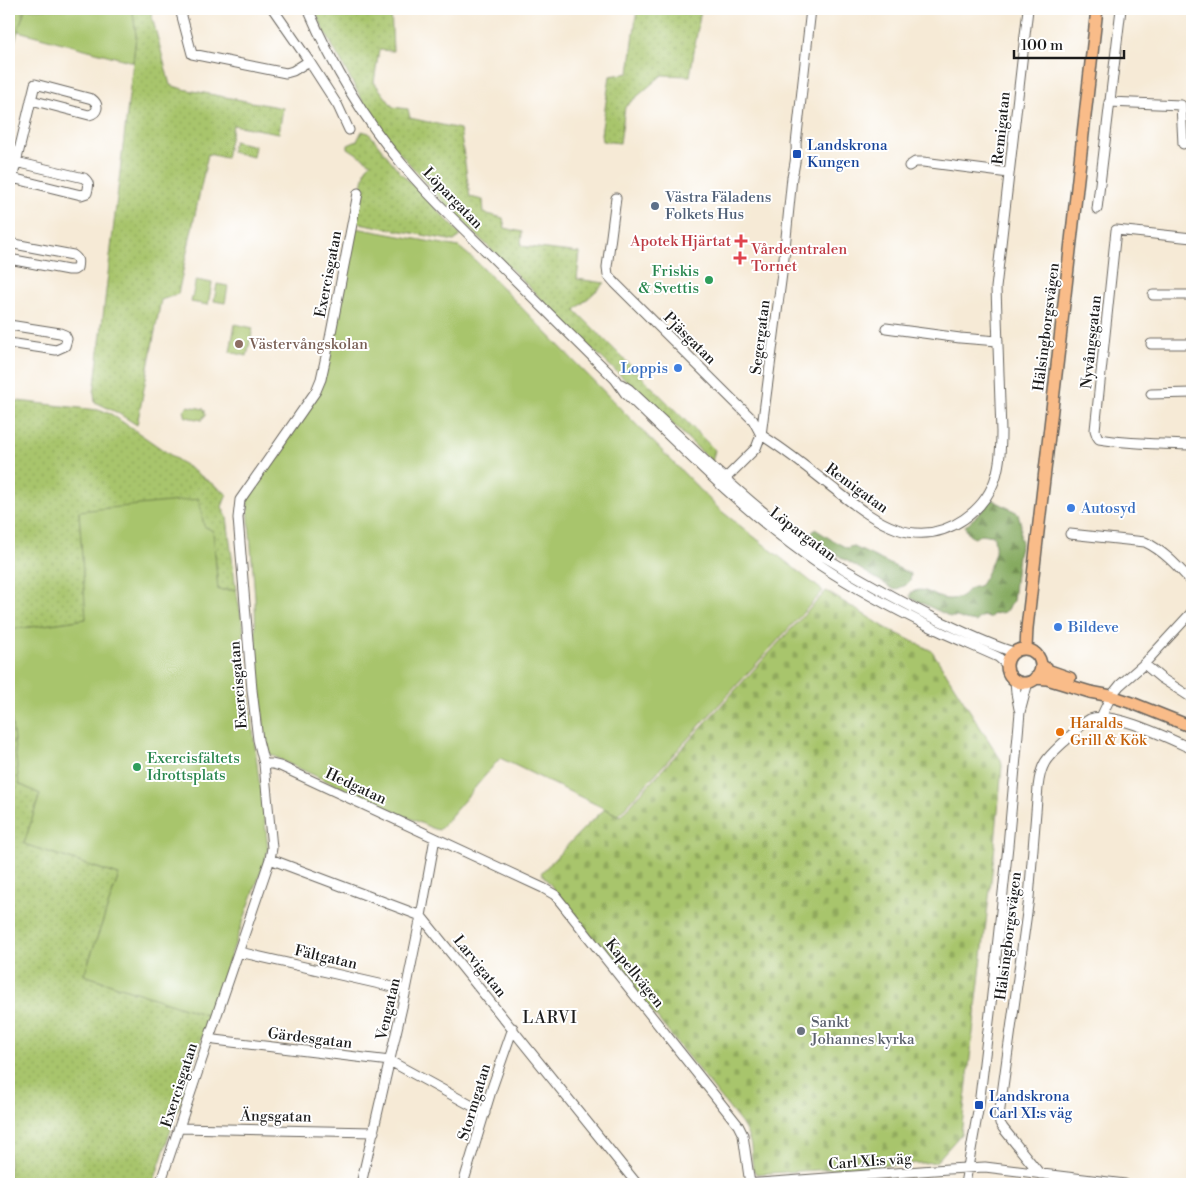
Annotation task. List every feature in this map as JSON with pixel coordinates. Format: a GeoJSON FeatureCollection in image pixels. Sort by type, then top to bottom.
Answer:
{"type":"FeatureCollection","features":[{"type":"Feature","properties":{"kind":"main road","name":"Hälsingborgsvägen"},"geometry":{"type":"LineString","coordinates":[[1026,649],[1046,450],[1098,9]]}},
{"type":"Feature","properties":{"kind":"main road"},"geometry":{"type":"LineString","coordinates":[[1032,680],[1040,672],[1039,658],[1035,653],[1026,649],[1014,652],[1009,658],[1007,665],[1009,673],[1015,680],[1021,682],[1048,679],[1132,703],[1192,727]]}},
{"type":"Feature","properties":{"kind":"main road"},"geometry":{"type":"LineString","coordinates":[[1041,665],[1050,671],[1092,685],[1110,696]]}},
{"type":"Feature","properties":{"kind":"street"},"geometry":{"type":"LineString","coordinates":[[180,9],[192,54],[286,73],[309,61]]}},
{"type":"Feature","properties":{"kind":"street"},"geometry":{"type":"LineString","coordinates":[[273,9],[338,106],[349,130]]}},
{"type":"Feature","properties":{"kind":"street","name":"Löpargatan"},"geometry":{"type":"LineString","coordinates":[[308,9],[338,73],[359,107],[390,150],[433,198],[615,379],[629,389],[723,481],[750,511],[797,548],[865,593],[904,614],[998,657],[1007,665]]}},
{"type":"Feature","properties":{"kind":"street","name":"Segergatan"},"geometry":{"type":"LineString","coordinates":[[723,481],[756,448],[761,435],[784,258],[792,177],[791,154],[796,144],[811,9]]}},
{"type":"Feature","properties":{"kind":"street","name":"Remigatan"},"geometry":{"type":"LineString","coordinates":[[761,435],[865,513],[888,526],[909,532],[930,533],[947,528],[971,514],[988,494],[997,475],[1001,454],[996,288],[1028,9]]}},
{"type":"Feature","properties":{"kind":"street"},"geometry":{"type":"LineString","coordinates":[[1097,209],[1121,9]]}},
{"type":"Feature","properties":{"kind":"street"},"geometry":{"type":"LineString","coordinates":[[9,192],[31,100],[36,84],[92,99],[98,106],[97,111],[90,115],[31,100]]}},
{"type":"Feature","properties":{"kind":"street"},"geometry":{"type":"LineString","coordinates":[[1109,102],[1182,105],[1182,144]]}},
{"type":"Feature","properties":{"kind":"street"},"geometry":{"type":"LineString","coordinates":[[12,178],[81,195],[87,193],[90,186],[84,178],[16,162]]}},
{"type":"Feature","properties":{"kind":"street"},"geometry":{"type":"LineString","coordinates":[[909,166],[915,162],[924,162],[1010,173]]}},
{"type":"Feature","properties":{"kind":"street","name":"Exercisgatan"},"geometry":{"type":"LineString","coordinates":[[160,1184],[270,859],[272,848],[264,764],[258,740],[252,690],[238,508],[240,500],[316,391],[321,379],[358,193]]}},
{"type":"Feature","properties":{"kind":"street","name":"Pjäsgatan"},"geometry":{"type":"LineString","coordinates":[[616,198],[607,267],[608,274],[753,420],[761,435]]}},
{"type":"Feature","properties":{"kind":"street","name":"Nyvångsgatan"},"geometry":{"type":"LineString","coordinates":[[1192,238],[1116,230],[1096,430],[1099,439],[1110,441],[1153,445],[1192,445]]}},
{"type":"Feature","properties":{"kind":"street"},"geometry":{"type":"LineString","coordinates":[[9,242],[73,255],[77,258],[78,262],[77,268],[68,270],[9,259]]}},
{"type":"Feature","properties":{"kind":"street"},"geometry":{"type":"LineString","coordinates":[[1153,295],[1192,295]]}},
{"type":"Feature","properties":{"kind":"street"},"geometry":{"type":"LineString","coordinates":[[9,325],[60,333],[67,339],[65,346],[56,350],[9,342]]}},
{"type":"Feature","properties":{"kind":"street"},"geometry":{"type":"LineString","coordinates":[[886,328],[998,341]]}},
{"type":"Feature","properties":{"kind":"street"},"geometry":{"type":"LineString","coordinates":[[1150,344],[1192,344]]}},
{"type":"Feature","properties":{"kind":"street"},"geometry":{"type":"LineString","coordinates":[[1151,394],[1192,393]]}},
{"type":"Feature","properties":{"kind":"street","name":"Löpargatan"},"geometry":{"type":"LineString","coordinates":[[723,481],[808,546],[867,583],[918,610],[986,642],[1001,649],[1014,652]]}},
{"type":"Feature","properties":{"kind":"street"},"geometry":{"type":"LineString","coordinates":[[1070,534],[1145,542],[1165,554],[1192,582]]}},
{"type":"Feature","properties":{"kind":"street"},"geometry":{"type":"LineString","coordinates":[[1192,612],[1144,664],[1110,696],[1101,717],[1122,721],[1192,749]]}},
{"type":"Feature","properties":{"kind":"street"},"geometry":{"type":"LineString","coordinates":[[1144,664],[1161,678],[1192,698]]}},
{"type":"Feature","properties":{"kind":"street","name":"Hälsingborgsvägen"},"geometry":{"type":"LineString","coordinates":[[1015,680],[1020,712]]}},
{"type":"Feature","properties":{"kind":"street","name":"Hälsingborgsvägen"},"geometry":{"type":"LineString","coordinates":[[965,1184],[979,1105],[992,994],[1020,712],[1032,680]]}},
{"type":"Feature","properties":{"kind":"street","name":"Hälsingborgsvägen"},"geometry":{"type":"LineString","coordinates":[[1040,1174],[1003,1128],[999,1116],[1028,898],[1039,774],[1043,762],[1079,728],[1090,719],[1101,717]]}},
{"type":"Feature","properties":{"kind":"street","name":"Hedgatan"},"geometry":{"type":"LineString","coordinates":[[264,764],[280,766],[435,838]]}},
{"type":"Feature","properties":{"kind":"street","name":"Vengatan"},"geometry":{"type":"LineString","coordinates":[[361,1184],[422,916],[435,838]]}},
{"type":"Feature","properties":{"kind":"street","name":"Kapellvägen"},"geometry":{"type":"LineString","coordinates":[[435,838],[555,895],[738,1125],[743,1136],[750,1184]]}},
{"type":"Feature","properties":{"kind":"street"},"geometry":{"type":"LineString","coordinates":[[270,859],[422,916]]}},
{"type":"Feature","properties":{"kind":"street","name":"Larvigatan"},"geometry":{"type":"LineString","coordinates":[[422,916],[637,1184]]}},
{"type":"Feature","properties":{"kind":"street","name":"Fältgatan"},"geometry":{"type":"LineString","coordinates":[[239,952],[406,990]]}},
{"type":"Feature","properties":{"kind":"street","name":"Stormgatan"},"geometry":{"type":"LineString","coordinates":[[463,1184],[513,1028]]}},
{"type":"Feature","properties":{"kind":"street","name":"Gärdesgatan"},"geometry":{"type":"LineString","coordinates":[[209,1038],[390,1061],[485,1113]]}},
{"type":"Feature","properties":{"kind":"street","name":"Ängsgatan"},"geometry":{"type":"LineString","coordinates":[[179,1128],[374,1132]]}},
{"type":"Feature","properties":{"kind":"street","name":"Carl XI:s väg"},"geometry":{"type":"LineString","coordinates":[[745,1184],[805,1182],[986,1167],[1125,1184]]}},
{"type":"Feature","properties":{"kind":"street"},"geometry":{"type":"LineString","coordinates":[[884,1184],[885,1174]]}},
{"type":"Feature","properties":{"kind":"green space"},"geometry":{"type":"Polygon","coordinates":[[[9,9],[25,9],[9,60],[9,9]]]}},
{"type":"Feature","properties":{"kind":"green space"},"geometry":{"type":"Polygon","coordinates":[[[25,9],[99,9],[133,12],[136,36],[133,62],[18,31],[25,9]]]}},
{"type":"Feature","properties":{"kind":"green space"},"geometry":{"type":"Polygon","coordinates":[[[99,9],[150,9],[170,85],[283,108],[279,133],[233,125],[226,158],[208,154],[178,294],[161,300],[137,425],[95,402],[94,393],[136,36],[133,12],[99,9]]]}},
{"type":"Feature","properties":{"kind":"green space"},"geometry":{"type":"Polygon","coordinates":[[[315,9],[391,9],[393,51],[379,50],[374,82],[393,107],[408,109],[410,118],[460,129],[470,197],[483,200],[484,213],[503,218],[505,228],[522,232],[521,246],[580,253],[577,279],[605,283],[575,310],[715,450],[712,462],[589,346],[447,206],[396,149],[362,100],[321,25],[315,9]]]}},
{"type":"Feature","properties":{"kind":"green space"},"geometry":{"type":"Polygon","coordinates":[[[637,9],[701,9],[690,76],[662,75],[625,107],[620,143],[602,141],[601,134],[610,76],[629,73],[637,9]]]}},
{"type":"Feature","properties":{"kind":"green space"},"geometry":{"type":"Polygon","coordinates":[[[362,131],[369,133],[399,171],[461,236],[454,241],[354,222],[366,168],[371,163],[348,148],[348,145],[357,141],[362,131]]]}},
{"type":"Feature","properties":{"kind":"green space"},"geometry":{"type":"Polygon","coordinates":[[[234,141],[255,146],[253,157],[231,152],[234,141]]]}},
{"type":"Feature","properties":{"kind":"green space"},"geometry":{"type":"Polygon","coordinates":[[[356,228],[459,247],[477,262],[720,510],[823,591],[618,815],[500,758],[439,830],[270,754],[265,734],[256,666],[255,597],[247,496],[322,387],[356,228]]]}},
{"type":"Feature","properties":{"kind":"green space"},"geometry":{"type":"Polygon","coordinates":[[[196,280],[212,283],[208,305],[191,302],[196,280]]]}},
{"type":"Feature","properties":{"kind":"green space"},"geometry":{"type":"Polygon","coordinates":[[[217,284],[228,286],[225,303],[214,301],[217,284]]]}},
{"type":"Feature","properties":{"kind":"green space"},"geometry":{"type":"Polygon","coordinates":[[[235,324],[253,328],[247,356],[230,352],[235,324]]]}},
{"type":"Feature","properties":{"kind":"green space"},"geometry":{"type":"Polygon","coordinates":[[[9,400],[98,410],[111,414],[227,494],[222,507],[227,517],[236,590],[218,590],[213,531],[79,511],[87,619],[9,630],[9,400]]]}},
{"type":"Feature","properties":{"kind":"green space"},"geometry":{"type":"Polygon","coordinates":[[[188,406],[204,409],[206,414],[202,420],[186,417],[184,412],[188,406]]]}},
{"type":"Feature","properties":{"kind":"green space","name":"Exercisfältets Idrottsplats"},"geometry":{"type":"Polygon","coordinates":[[[199,499],[204,526],[213,531],[218,590],[236,590],[244,630],[242,637],[268,848],[209,1016],[84,975],[119,875],[24,844],[40,794],[19,784],[9,698],[9,630],[86,619],[79,511],[199,499]]]}},
{"type":"Feature","properties":{"kind":"green space"},"geometry":{"type":"Polygon","coordinates":[[[991,499],[1018,513],[1021,525],[1020,538],[1022,541],[1018,555],[1013,601],[1005,612],[994,614],[989,618],[984,616],[978,618],[976,622],[950,617],[911,598],[911,593],[920,590],[943,598],[956,598],[963,596],[971,588],[979,586],[995,552],[994,536],[981,534],[975,538],[969,535],[965,526],[981,512],[991,499]]]}},
{"type":"Feature","properties":{"kind":"green space"},"geometry":{"type":"Polygon","coordinates":[[[815,529],[847,548],[852,546],[911,574],[910,581],[895,590],[812,537],[811,534],[815,529]]]}},
{"type":"Feature","properties":{"kind":"green space"},"geometry":{"type":"Polygon","coordinates":[[[826,591],[886,628],[932,651],[1001,760],[994,855],[961,1134],[936,1162],[756,1174],[752,1164],[751,1146],[741,1123],[541,873],[605,809],[620,816],[826,591]]]}},
{"type":"Feature","properties":{"kind":"green space"},"geometry":{"type":"Polygon","coordinates":[[[9,698],[19,784],[40,794],[24,844],[119,875],[84,975],[209,1016],[153,1184],[9,1184],[9,698]]]}},
{"type":"Feature","properties":{"kind":"place","name":"Landskrona Kungen"},"geometry":{"type":"Point","coordinates":[797,154]}},
{"type":"Feature","properties":{"kind":"place","name":"Västra Fäladens Folkets Hus"},"geometry":{"type":"Point","coordinates":[655,206]}},
{"type":"Feature","properties":{"kind":"place","name":"Apotek Hjärtat"},"geometry":{"type":"Point","coordinates":[741,241]}},
{"type":"Feature","properties":{"kind":"place","name":"Vårdcentralen Tornet"},"geometry":{"type":"Point","coordinates":[740,258]}},
{"type":"Feature","properties":{"kind":"place","name":"Friskis & Svettis"},"geometry":{"type":"Point","coordinates":[709,280]}},
{"type":"Feature","properties":{"kind":"place","name":"Västervångskolan"},"geometry":{"type":"Point","coordinates":[239,344]}},
{"type":"Feature","properties":{"kind":"place","name":"Loppis"},"geometry":{"type":"Point","coordinates":[678,368]}},
{"type":"Feature","properties":{"kind":"place","name":"Autosyd"},"geometry":{"type":"Point","coordinates":[1071,508]}},
{"type":"Feature","properties":{"kind":"place","name":"Bildeve"},"geometry":{"type":"Point","coordinates":[1058,627]}},
{"type":"Feature","properties":{"kind":"place","name":"Haralds Grill & Kök"},"geometry":{"type":"Point","coordinates":[1060,732]}},
{"type":"Feature","properties":{"kind":"place","name":"Exercisfältets Idrottsplats"},"geometry":{"type":"Point","coordinates":[137,767]}},
{"type":"Feature","properties":{"kind":"place","name":"Sankt Johannes kyrka"},"geometry":{"type":"Point","coordinates":[801,1031]}},
{"type":"Feature","properties":{"kind":"place","name":"Landskrona Carl XI:s väg"},"geometry":{"type":"Point","coordinates":[979,1105]}},
{"type":"Feature","properties":{"kind":"district","name":"LARVI"},"geometry":{"type":"Point","coordinates":[550,1017]}}]}
